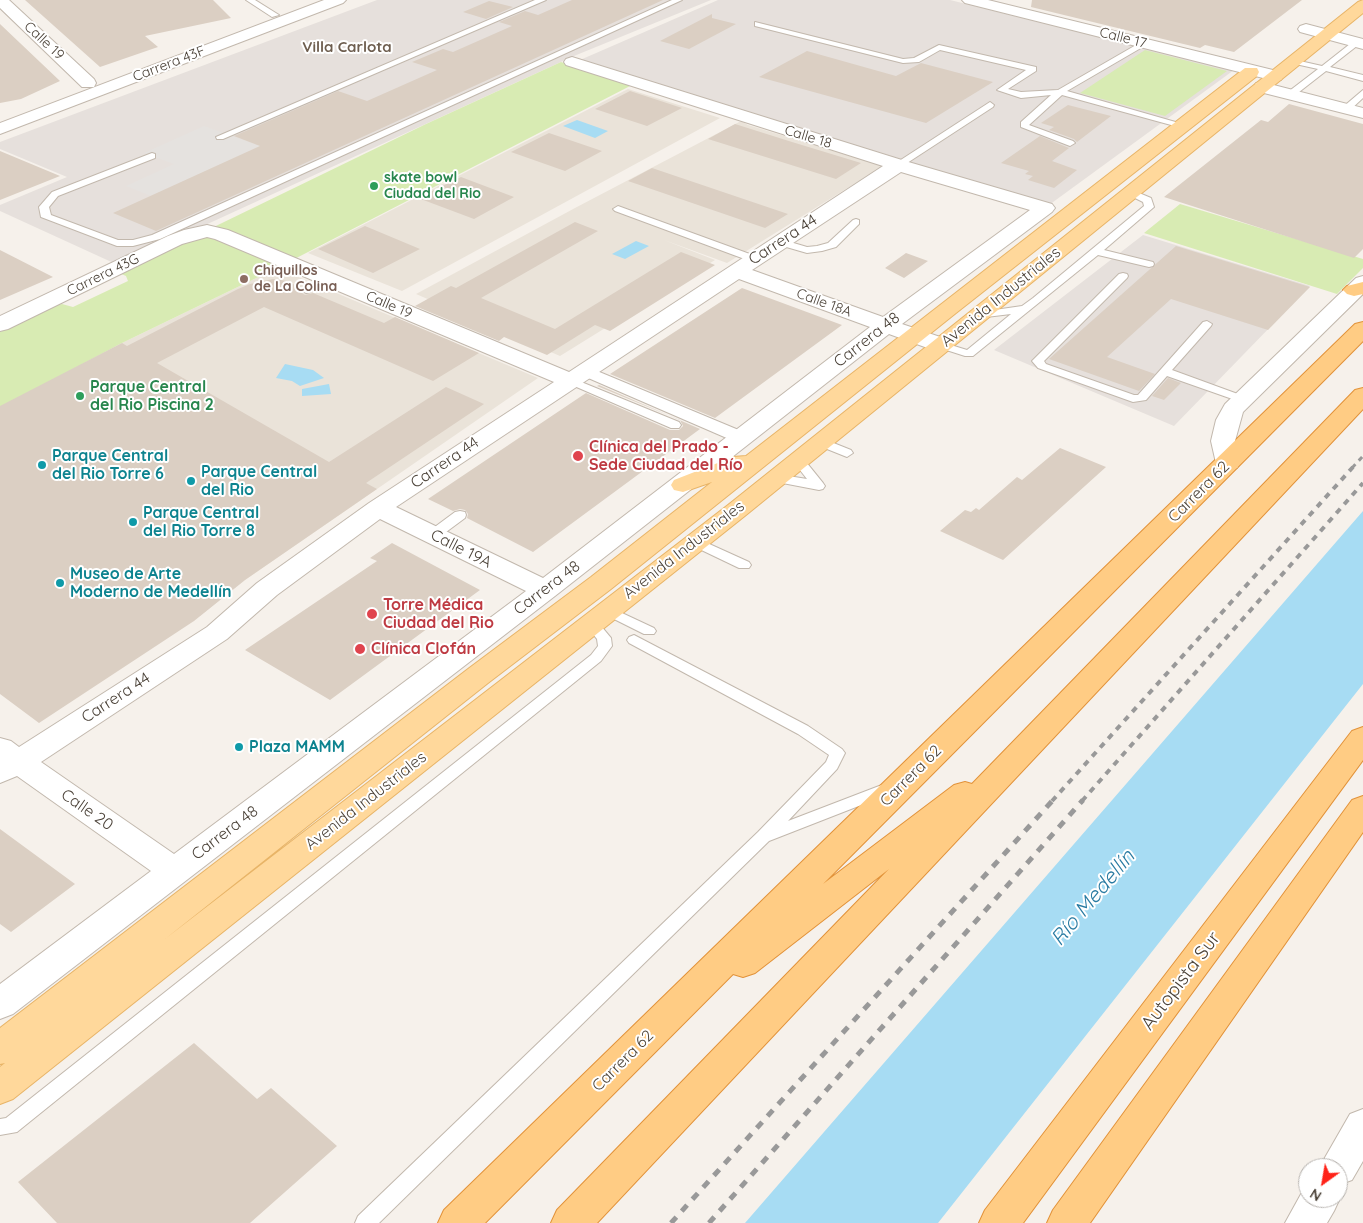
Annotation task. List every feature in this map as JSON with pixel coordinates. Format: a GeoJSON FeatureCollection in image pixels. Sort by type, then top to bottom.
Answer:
{"type":"FeatureCollection","features":[{"type":"Feature","properties":{"kind":"highway","name":"Carrera 62"},"geometry":{"type":"LineString","coordinates":[[458,1223],[1363,330]]}},
{"type":"Feature","properties":{"kind":"highway"},"geometry":{"type":"LineString","coordinates":[[571,1223],[1363,395]]}},
{"type":"Feature","properties":{"kind":"highway","name":"Autopista Sur"},"geometry":{"type":"LineString","coordinates":[[1000,1223],[1363,738]]}},
{"type":"Feature","properties":{"kind":"highway"},"geometry":{"type":"LineString","coordinates":[[655,1030],[1035,739]]}},
{"type":"Feature","properties":{"kind":"highway"},"geometry":{"type":"LineString","coordinates":[[1067,1223],[1363,808]]}},
{"type":"Feature","properties":{"kind":"main road","name":"Avenida Industriales"},"geometry":{"type":"LineString","coordinates":[[0,1088],[696,542],[772,464],[914,335],[1182,126],[1264,73],[1294,61],[1363,5]]}},
{"type":"Feature","properties":{"kind":"main road"},"geometry":{"type":"LineString","coordinates":[[1290,41],[1320,18]]}},
{"type":"Feature","properties":{"kind":"main road","name":"Avenida Industriales"},"geometry":{"type":"LineString","coordinates":[[0,1049],[772,464],[798,460],[1132,193],[1264,73]]}},
{"type":"Feature","properties":{"kind":"main road"},"geometry":{"type":"LineString","coordinates":[[683,485],[772,464]]}},
{"type":"Feature","properties":{"kind":"street","name":"Calle 19"},"geometry":{"type":"LineString","coordinates":[[0,0],[88,83]]}},
{"type":"Feature","properties":{"kind":"street","name":"Carrera 43F"},"geometry":{"type":"LineString","coordinates":[[0,116],[312,0]]}},
{"type":"Feature","properties":{"kind":"street","name":"Carrera 43F"},"geometry":{"type":"LineString","coordinates":[[0,129],[338,0]]}},
{"type":"Feature","properties":{"kind":"street","name":"Calle 17"},"geometry":{"type":"LineString","coordinates":[[970,0],[1264,73],[1291,94],[1355,111]]}},
{"type":"Feature","properties":{"kind":"street"},"geometry":{"type":"LineString","coordinates":[[1306,29],[1360,43]]}},
{"type":"Feature","properties":{"kind":"street","name":"Calle 18"},"geometry":{"type":"LineString","coordinates":[[572,62],[898,165],[1045,208]]}},
{"type":"Feature","properties":{"kind":"street","name":"Carrera 44"},"geometry":{"type":"LineString","coordinates":[[6,761],[217,633],[267,589],[378,508],[898,165]]}},
{"type":"Feature","properties":{"kind":"street","name":"Carrera 48"},"geometry":{"type":"LineString","coordinates":[[0,1004],[683,485],[886,325],[1045,208]]}},
{"type":"Feature","properties":{"kind":"street","name":"Calle 19"},"geometry":{"type":"LineString","coordinates":[[207,232],[221,234],[326,278],[577,376]]}},
{"type":"Feature","properties":{"kind":"street","name":"Carrera 43G"},"geometry":{"type":"LineString","coordinates":[[0,324],[175,240],[191,234],[207,232]]}},
{"type":"Feature","properties":{"kind":"street","name":"Calle 18A"},"geometry":{"type":"LineString","coordinates":[[744,265],[886,325],[941,345]]}},
{"type":"Feature","properties":{"kind":"street"},"geometry":{"type":"LineString","coordinates":[[1228,463],[1223,441],[1233,409],[1360,287]]}},
{"type":"Feature","properties":{"kind":"street"},"geometry":{"type":"LineString","coordinates":[[577,376],[735,435]]}},
{"type":"Feature","properties":{"kind":"street","name":"Calle 19A"},"geometry":{"type":"LineString","coordinates":[[378,508],[545,590]]}},
{"type":"Feature","properties":{"kind":"street","name":"Calle 20"},"geometry":{"type":"LineString","coordinates":[[6,761],[175,871]]}},
{"type":"Feature","properties":{"kind":"street"},"geometry":{"type":"LineString","coordinates":[[1344,1158],[1363,1126]]}},
{"type":"Feature","properties":{"kind":"street"},"geometry":{"type":"LineString","coordinates":[[1305,1223],[1314,1208]]}},
{"type":"Feature","properties":{"kind":"lane"},"geometry":{"type":"LineString","coordinates":[[250,0],[275,15]]}},
{"type":"Feature","properties":{"kind":"lane"},"geometry":{"type":"LineString","coordinates":[[220,137],[542,0]]}},
{"type":"Feature","properties":{"kind":"lane"},"geometry":{"type":"LineString","coordinates":[[152,156],[55,194],[44,207],[46,217],[117,243],[133,243],[156,237],[678,0]]}},
{"type":"Feature","properties":{"kind":"lane"},"geometry":{"type":"LineString","coordinates":[[758,24],[902,61],[916,60],[939,47],[1033,69],[1001,90],[1020,95],[1060,92],[1182,126]]}},
{"type":"Feature","properties":{"kind":"lane"},"geometry":{"type":"LineString","coordinates":[[1070,143],[1025,127],[1024,124],[1060,92],[1143,43]]}},
{"type":"Feature","properties":{"kind":"lane"},"geometry":{"type":"LineString","coordinates":[[1291,94],[1360,43]]}},
{"type":"Feature","properties":{"kind":"lane"},"geometry":{"type":"LineString","coordinates":[[1294,61],[1363,78]]}},
{"type":"Feature","properties":{"kind":"lane"},"geometry":{"type":"LineString","coordinates":[[1355,111],[1363,93]]}},
{"type":"Feature","properties":{"kind":"lane"},"geometry":{"type":"LineString","coordinates":[[898,165],[990,105]]}},
{"type":"Feature","properties":{"kind":"lane"},"geometry":{"type":"LineString","coordinates":[[941,345],[969,354],[1150,207],[1148,200],[1132,193]]}},
{"type":"Feature","properties":{"kind":"lane"},"geometry":{"type":"LineString","coordinates":[[618,209],[744,265]]}},
{"type":"Feature","properties":{"kind":"lane"},"geometry":{"type":"LineString","coordinates":[[780,242],[807,250],[832,246],[856,222]]}},
{"type":"Feature","properties":{"kind":"lane"},"geometry":{"type":"LineString","coordinates":[[1096,251],[1149,264]]}},
{"type":"Feature","properties":{"kind":"lane"},"geometry":{"type":"LineString","coordinates":[[1123,276],[1038,361],[1042,366],[1133,399],[1142,398],[1207,324]]}},
{"type":"Feature","properties":{"kind":"lane"},"geometry":{"type":"LineString","coordinates":[[306,290],[326,278]]}},
{"type":"Feature","properties":{"kind":"lane"},"geometry":{"type":"LineString","coordinates":[[978,315],[1025,309]]}},
{"type":"Feature","properties":{"kind":"lane"},"geometry":{"type":"LineString","coordinates":[[1165,371],[1242,399]]}},
{"type":"Feature","properties":{"kind":"lane"},"geometry":{"type":"LineString","coordinates":[[577,376],[675,425]]}},
{"type":"Feature","properties":{"kind":"lane"},"geometry":{"type":"LineString","coordinates":[[821,442],[847,453]]}},
{"type":"Feature","properties":{"kind":"lane"},"geometry":{"type":"LineString","coordinates":[[798,460],[818,485]]}},
{"type":"Feature","properties":{"kind":"lane"},"geometry":{"type":"LineString","coordinates":[[772,464],[818,485]]}},
{"type":"Feature","properties":{"kind":"lane"},"geometry":{"type":"LineString","coordinates":[[433,535],[460,515]]}},
{"type":"Feature","properties":{"kind":"lane"},"geometry":{"type":"LineString","coordinates":[[696,542],[744,566]]}},
{"type":"Feature","properties":{"kind":"lane"},"geometry":{"type":"LineString","coordinates":[[0,1128],[10,1126],[596,658],[605,646],[599,617],[649,631]]}},
{"type":"Feature","properties":{"kind":"lane"},"geometry":{"type":"LineString","coordinates":[[365,1223],[762,837],[832,765],[837,753],[803,730],[634,640]]}},
{"type":"Feature","properties":{"kind":"lane"},"geometry":{"type":"LineString","coordinates":[[762,837],[904,782]]}},
{"type":"Feature","properties":{"kind":"shaded area"},"geometry":{"type":"Polygon","coordinates":[[[377,0],[711,0],[574,56],[118,265],[0,211],[0,205],[67,177],[0,149],[0,142],[377,0]]]}},
{"type":"Feature","properties":{"kind":"shaded area"},"geometry":{"type":"Polygon","coordinates":[[[718,0],[950,0],[1234,70],[1049,205],[580,60],[718,0]]]}},
{"type":"Feature","properties":{"kind":"shaded area"},"geometry":{"type":"Polygon","coordinates":[[[628,89],[720,118],[402,291],[308,253],[628,89]]]}},
{"type":"Feature","properties":{"kind":"shaded area"},"geometry":{"type":"Polygon","coordinates":[[[741,121],[748,125],[883,166],[727,263],[664,240],[715,260],[560,356],[416,294],[575,208],[741,121]]]}},
{"type":"Feature","properties":{"kind":"shaded area"},"geometry":{"type":"Polygon","coordinates":[[[204,126],[260,146],[151,196],[126,186],[174,164],[144,153],[204,126]]]}},
{"type":"Feature","properties":{"kind":"shaded area"},"geometry":{"type":"Polygon","coordinates":[[[1143,235],[1310,286],[1174,426],[994,350],[1143,235]]]}},
{"type":"Feature","properties":{"kind":"shaded area"},"geometry":{"type":"Polygon","coordinates":[[[277,268],[538,378],[245,580],[200,616],[0,408],[122,343],[277,268]]]}},
{"type":"Feature","properties":{"kind":"green space"},"geometry":{"type":"Polygon","coordinates":[[[1145,50],[1227,71],[1165,116],[1080,93],[1145,50]]]}},
{"type":"Feature","properties":{"kind":"green space"},"geometry":{"type":"Polygon","coordinates":[[[561,62],[632,85],[277,268],[122,343],[0,408],[0,332],[57,305],[62,304],[73,307],[128,281],[126,276],[119,273],[426,124],[561,62]]]}},
{"type":"Feature","properties":{"kind":"green space"},"geometry":{"type":"Polygon","coordinates":[[[1180,204],[1363,259],[1363,268],[1337,294],[1144,233],[1180,204]]]}},
{"type":"Feature","properties":{"kind":"water"},"geometry":{"type":"Polygon","coordinates":[[[577,120],[608,131],[595,138],[563,126],[577,120]]]}},
{"type":"Feature","properties":{"kind":"water"},"geometry":{"type":"Polygon","coordinates":[[[636,241],[649,246],[625,259],[612,254],[636,241]]]}},
{"type":"Feature","properties":{"kind":"water"},"geometry":{"type":"Polygon","coordinates":[[[285,364],[313,370],[324,378],[300,386],[292,381],[276,378],[285,364]]]}},
{"type":"Feature","properties":{"kind":"water"},"geometry":{"type":"Polygon","coordinates":[[[329,384],[331,394],[302,396],[302,389],[329,384]]]}},
{"type":"Feature","properties":{"kind":"water","name":"Río Medellín"},"geometry":{"type":"Polygon","coordinates":[[[1363,511],[1363,684],[938,1223],[745,1223],[1363,511]]]}},
{"type":"Feature","properties":{"kind":"building"},"geometry":{"type":"Polygon","coordinates":[[[25,0],[213,0],[231,18],[145,36],[158,47],[100,67],[25,0]]]}},
{"type":"Feature","properties":{"kind":"building"},"geometry":{"type":"Polygon","coordinates":[[[572,0],[663,0],[156,231],[113,213],[260,146],[234,136],[338,91],[367,101],[437,70],[412,62],[443,49],[453,52],[512,26],[499,22],[525,11],[538,15],[572,0]]]}},
{"type":"Feature","properties":{"kind":"building"},"geometry":{"type":"Polygon","coordinates":[[[1032,0],[1302,0],[1234,52],[1205,45],[1200,48],[1031,7],[1032,0]]]}},
{"type":"Feature","properties":{"kind":"building"},"geometry":{"type":"Polygon","coordinates":[[[489,1],[513,7],[486,19],[463,12],[489,1]]]}},
{"type":"Feature","properties":{"kind":"building"},"geometry":{"type":"Polygon","coordinates":[[[712,14],[712,18],[736,24],[689,49],[660,41],[712,14]]]}},
{"type":"Feature","properties":{"kind":"building"},"geometry":{"type":"Polygon","coordinates":[[[0,24],[60,81],[21,99],[0,103],[0,24]]]}},
{"type":"Feature","properties":{"kind":"building"},"geometry":{"type":"Polygon","coordinates":[[[807,51],[896,76],[921,63],[993,82],[926,123],[759,77],[807,51]]]}},
{"type":"Feature","properties":{"kind":"building"},"geometry":{"type":"Polygon","coordinates":[[[630,91],[682,108],[647,126],[595,109],[630,91]]]}},
{"type":"Feature","properties":{"kind":"building"},"geometry":{"type":"Polygon","coordinates":[[[1289,104],[1363,124],[1363,249],[1354,258],[1164,197],[1261,120],[1268,122],[1289,104]]]}},
{"type":"Feature","properties":{"kind":"building"},"geometry":{"type":"Polygon","coordinates":[[[1068,105],[1111,116],[1077,142],[1074,139],[1049,130],[1054,127],[1041,123],[1068,105]]]}},
{"type":"Feature","properties":{"kind":"building"},"geometry":{"type":"Polygon","coordinates":[[[735,124],[861,163],[836,179],[708,139],[735,124]]]}},
{"type":"Feature","properties":{"kind":"building"},"geometry":{"type":"Polygon","coordinates":[[[549,133],[602,151],[565,171],[511,152],[549,133]]]}},
{"type":"Feature","properties":{"kind":"building"},"geometry":{"type":"Polygon","coordinates":[[[1040,136],[1069,148],[1052,161],[1077,170],[1054,188],[1028,180],[1033,176],[1025,174],[1029,171],[1001,163],[1040,136]]]}},
{"type":"Feature","properties":{"kind":"building"},"geometry":{"type":"Polygon","coordinates":[[[0,151],[60,176],[0,200],[0,151]]]}},
{"type":"Feature","properties":{"kind":"building"},"geometry":{"type":"Polygon","coordinates":[[[652,168],[788,214],[765,228],[628,181],[652,168]]]}},
{"type":"Feature","properties":{"kind":"building"},"geometry":{"type":"Polygon","coordinates":[[[461,177],[514,197],[474,219],[418,198],[461,177]]]}},
{"type":"Feature","properties":{"kind":"building"},"geometry":{"type":"Polygon","coordinates":[[[575,222],[598,231],[481,298],[555,329],[681,252],[715,265],[610,331],[595,325],[547,355],[504,337],[499,341],[415,306],[451,286],[456,288],[575,222]]]}},
{"type":"Feature","properties":{"kind":"building"},"geometry":{"type":"Polygon","coordinates":[[[365,226],[420,249],[373,273],[318,249],[365,226]]]}},
{"type":"Feature","properties":{"kind":"building"},"geometry":{"type":"Polygon","coordinates":[[[1176,246],[1310,287],[1268,330],[1171,299],[1107,357],[1155,374],[1139,391],[1049,359],[1176,246]]]}},
{"type":"Feature","properties":{"kind":"building"},"geometry":{"type":"Polygon","coordinates":[[[0,250],[53,277],[0,300],[0,250]]]}},
{"type":"Feature","properties":{"kind":"building"},"geometry":{"type":"Polygon","coordinates":[[[906,253],[928,261],[904,278],[885,268],[906,253]]]}},
{"type":"Feature","properties":{"kind":"building"},"geometry":{"type":"Polygon","coordinates":[[[273,279],[287,281],[301,288],[299,291],[305,295],[313,293],[384,323],[395,317],[479,353],[433,381],[264,307],[157,363],[329,462],[446,387],[484,404],[366,483],[377,489],[245,580],[194,621],[39,723],[0,694],[0,406],[122,343],[127,346],[238,289],[250,284],[273,279]]]}},
{"type":"Feature","properties":{"kind":"building"},"geometry":{"type":"Polygon","coordinates":[[[742,288],[842,325],[715,418],[610,374],[742,288]]]}},
{"type":"Feature","properties":{"kind":"building"},"geometry":{"type":"Polygon","coordinates":[[[1168,378],[1181,383],[1164,400],[1152,396],[1168,378]]]}},
{"type":"Feature","properties":{"kind":"building"},"geometry":{"type":"Polygon","coordinates":[[[599,385],[669,415],[597,386],[599,385]]]}},
{"type":"Feature","properties":{"kind":"building","name":"Clínica del Prado - Sede Ciudad del Río"},"geometry":{"type":"Polygon","coordinates":[[[586,393],[670,430],[679,430],[683,426],[680,420],[700,429],[533,552],[467,518],[468,514],[465,510],[453,511],[428,499],[586,393]]]}},
{"type":"Feature","properties":{"kind":"building"},"geometry":{"type":"Polygon","coordinates":[[[1060,448],[1106,467],[1003,560],[940,531],[965,510],[971,512],[976,508],[979,510],[1017,477],[1022,480],[1060,448]]]}},
{"type":"Feature","properties":{"kind":"building","name":"Torre Médica Ciudad del Rio"},"geometry":{"type":"Polygon","coordinates":[[[392,543],[480,590],[330,700],[245,650],[377,561],[370,558],[392,543]]]}},
{"type":"Feature","properties":{"kind":"building"},"geometry":{"type":"Polygon","coordinates":[[[0,829],[75,884],[11,932],[0,924],[0,829]]]}},
{"type":"Feature","properties":{"kind":"building"},"geometry":{"type":"Polygon","coordinates":[[[194,1043],[257,1099],[271,1088],[337,1146],[250,1223],[57,1223],[18,1182],[194,1043]]]}},
{"type":"Feature","properties":{"kind":"railway"},"geometry":{"type":"LineString","coordinates":[[1352,468],[1363,456]]}},
{"type":"Feature","properties":{"kind":"railway"},"geometry":{"type":"LineString","coordinates":[[1052,801],[1353,467]]}},
{"type":"Feature","properties":{"kind":"railway"},"geometry":{"type":"LineString","coordinates":[[1082,801],[1363,483]]}},
{"type":"Feature","properties":{"kind":"railway"},"geometry":{"type":"LineString","coordinates":[[671,1223],[1053,800]]}},
{"type":"Feature","properties":{"kind":"railway"},"geometry":{"type":"LineString","coordinates":[[709,1223],[1083,800]]}},
{"type":"Feature","properties":{"kind":"place","name":"skate bowl Ciudad del Rio"},"geometry":{"type":"Point","coordinates":[374,186]}},
{"type":"Feature","properties":{"kind":"place","name":"Chiquillos de La Colina"},"geometry":{"type":"Point","coordinates":[244,279]}},
{"type":"Feature","properties":{"kind":"place","name":"Parque Central del Rio Piscina 2"},"geometry":{"type":"Point","coordinates":[80,396]}},
{"type":"Feature","properties":{"kind":"place","name":"Clínica del Prado - Sede Ciudad del Río"},"geometry":{"type":"Point","coordinates":[578,456]}},
{"type":"Feature","properties":{"kind":"place","name":"Parque Central del Rio Torre 6"},"geometry":{"type":"Point","coordinates":[42,465]}},
{"type":"Feature","properties":{"kind":"place","name":"Parque Central del Rio"},"geometry":{"type":"Point","coordinates":[191,481]}},
{"type":"Feature","properties":{"kind":"place","name":"Parque Central del Rio Torre 8"},"geometry":{"type":"Point","coordinates":[133,522]}},
{"type":"Feature","properties":{"kind":"place","name":"Museo de Arte Moderno de Medellín"},"geometry":{"type":"Point","coordinates":[60,583]}},
{"type":"Feature","properties":{"kind":"place","name":"Torre Médica Ciudad del Rio"},"geometry":{"type":"Point","coordinates":[372,614]}},
{"type":"Feature","properties":{"kind":"place","name":"Clínica Clofán"},"geometry":{"type":"Point","coordinates":[360,649]}},
{"type":"Feature","properties":{"kind":"place","name":"Plaza MAMM"},"geometry":{"type":"Point","coordinates":[239,747]}},
{"type":"Feature","properties":{"kind":"district","name":"Villa Carlota"},"geometry":{"type":"Point","coordinates":[347,47]}}]}
